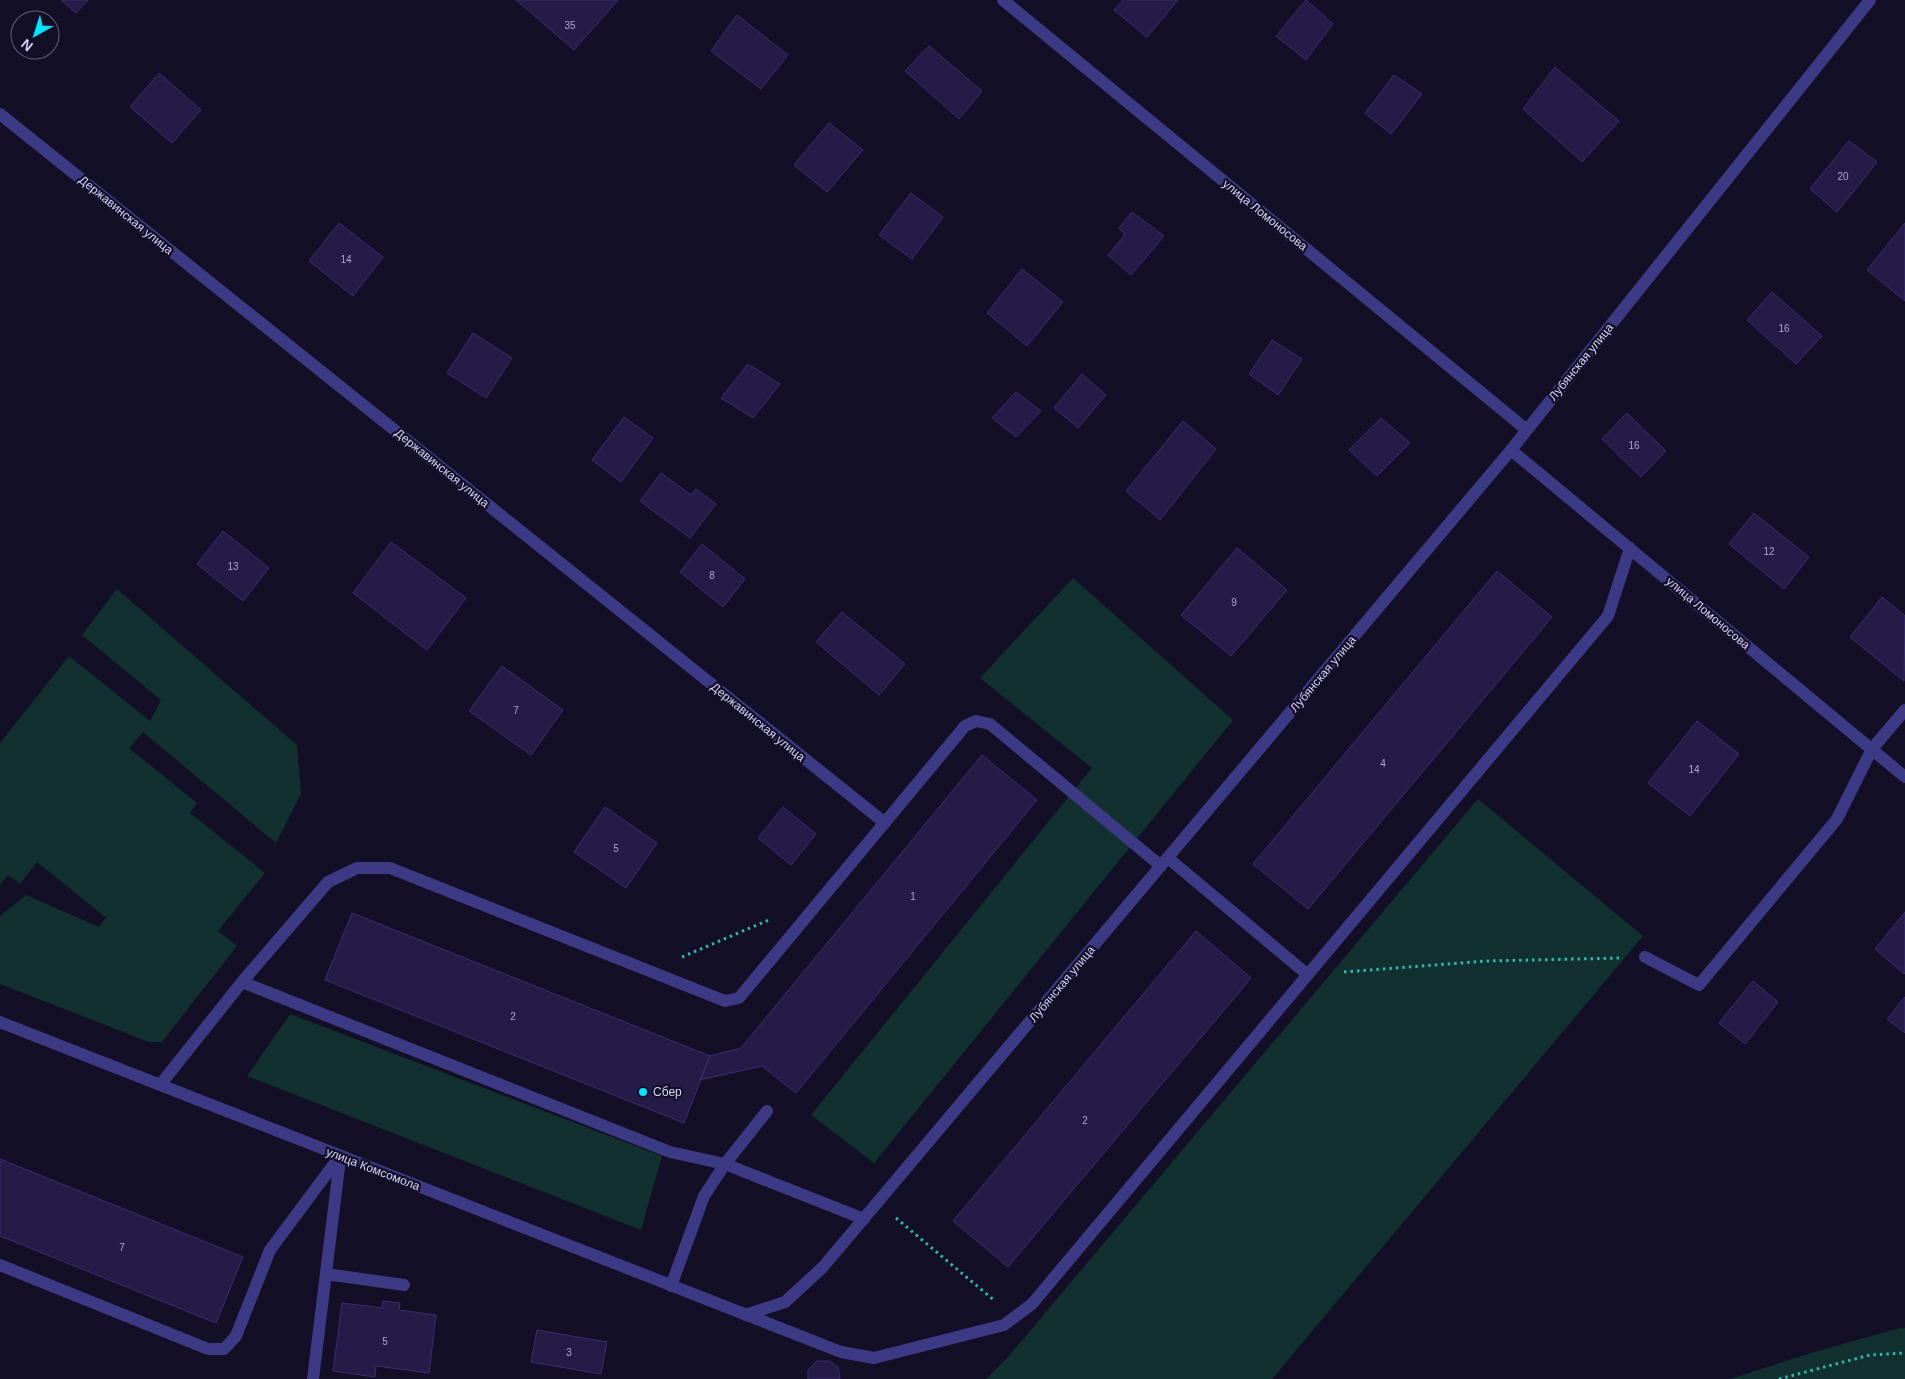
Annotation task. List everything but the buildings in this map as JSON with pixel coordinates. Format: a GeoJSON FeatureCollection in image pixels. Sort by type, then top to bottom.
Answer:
{"type":"FeatureCollection","features":[{"type":"Feature","properties":{"kind":"street","name":"улица Ломоносова"},"geometry":{"type":"LineString","coordinates":[[1003,0],[1527,430]]}},
{"type":"Feature","properties":{"kind":"street","name":"Лубянская улица"},"geometry":{"type":"LineString","coordinates":[[746,1315],[785,1302],[823,1267],[1511,450],[1870,0]]}},
{"type":"Feature","properties":{"kind":"street","name":"Державинская улица"},"geometry":{"type":"LineString","coordinates":[[0,114],[884,823]]}},
{"type":"Feature","properties":{"kind":"street","name":"улица Ломоносова"},"geometry":{"type":"LineString","coordinates":[[1511,450],[1905,776]]}},
{"type":"Feature","properties":{"kind":"street","name":"улица Комсомола"},"geometry":{"type":"LineString","coordinates":[[0,1022],[841,1352],[874,1358],[1004,1325],[1032,1304],[1608,616],[1630,548]]}},
{"type":"Feature","properties":{"kind":"street"},"geometry":{"type":"LineString","coordinates":[[1645,957],[1699,985],[1837,819],[1872,749],[1905,710]]}},
{"type":"Feature","properties":{"kind":"street"},"geometry":{"type":"LineString","coordinates":[[160,1085],[242,982],[328,882],[357,868],[390,868],[725,1001],[738,998],[965,726],[976,721],[990,724],[1308,975]]}},
{"type":"Feature","properties":{"kind":"street"},"geometry":{"type":"LineString","coordinates":[[242,982],[670,1152],[725,1164],[864,1219]]}},
{"type":"Feature","properties":{"kind":"street"},"geometry":{"type":"LineString","coordinates":[[671,1286],[704,1196],[725,1164],[768,1111]]}},
{"type":"Feature","properties":{"kind":"street"},"geometry":{"type":"LineString","coordinates":[[0,1265],[208,1349],[224,1349],[236,1336],[270,1250],[340,1156]]}},
{"type":"Feature","properties":{"kind":"street"},"geometry":{"type":"LineString","coordinates":[[313,1379],[340,1156]]}},
{"type":"Feature","properties":{"kind":"street"},"geometry":{"type":"LineString","coordinates":[[326,1274],[404,1284]]}},
{"type":"Feature","properties":{"kind":"path"},"geometry":{"type":"LineString","coordinates":[[650,971],[774,918]]}},
{"type":"Feature","properties":{"kind":"path"},"geometry":{"type":"LineString","coordinates":[[1308,975],[1486,961],[1645,957]]}},
{"type":"Feature","properties":{"kind":"path"},"geometry":{"type":"LineString","coordinates":[[895,1218],[1014,1317]]}},
{"type":"Feature","properties":{"kind":"path"},"geometry":{"type":"LineString","coordinates":[[1779,1379],[1870,1355],[1905,1353]]}},
{"type":"Feature","properties":{"kind":"green space"},"geometry":{"type":"Polygon","coordinates":[[[1073,578],[1233,720],[874,1163],[811,1115],[1092,768],[980,678],[1073,578]]]}},
{"type":"Feature","properties":{"kind":"green space"},"geometry":{"type":"Polygon","coordinates":[[[117,589],[297,745],[301,794],[276,843],[143,732],[129,748],[197,803],[190,813],[265,873],[218,931],[237,946],[162,1042],[149,1042],[0,984],[0,916],[26,895],[99,927],[108,915],[105,917],[37,862],[20,884],[8,875],[0,885],[0,743],[69,656],[150,721],[161,700],[82,635],[117,589]]]}},
{"type":"Feature","properties":{"kind":"green space"},"geometry":{"type":"Polygon","coordinates":[[[1478,799],[1643,936],[1272,1379],[986,1379],[1008,1357],[1478,799]]]}},
{"type":"Feature","properties":{"kind":"green space"},"geometry":{"type":"Polygon","coordinates":[[[290,1014],[662,1156],[641,1230],[247,1076],[290,1014]]]}},
{"type":"Feature","properties":{"kind":"green space"},"geometry":{"type":"Polygon","coordinates":[[[1905,1328],[1905,1379],[1730,1379],[1814,1352],[1905,1328]]]}},
{"type":"Feature","properties":{"kind":"place","name":"Сбер"},"geometry":{"type":"Point","coordinates":[643,1092]}}]}
